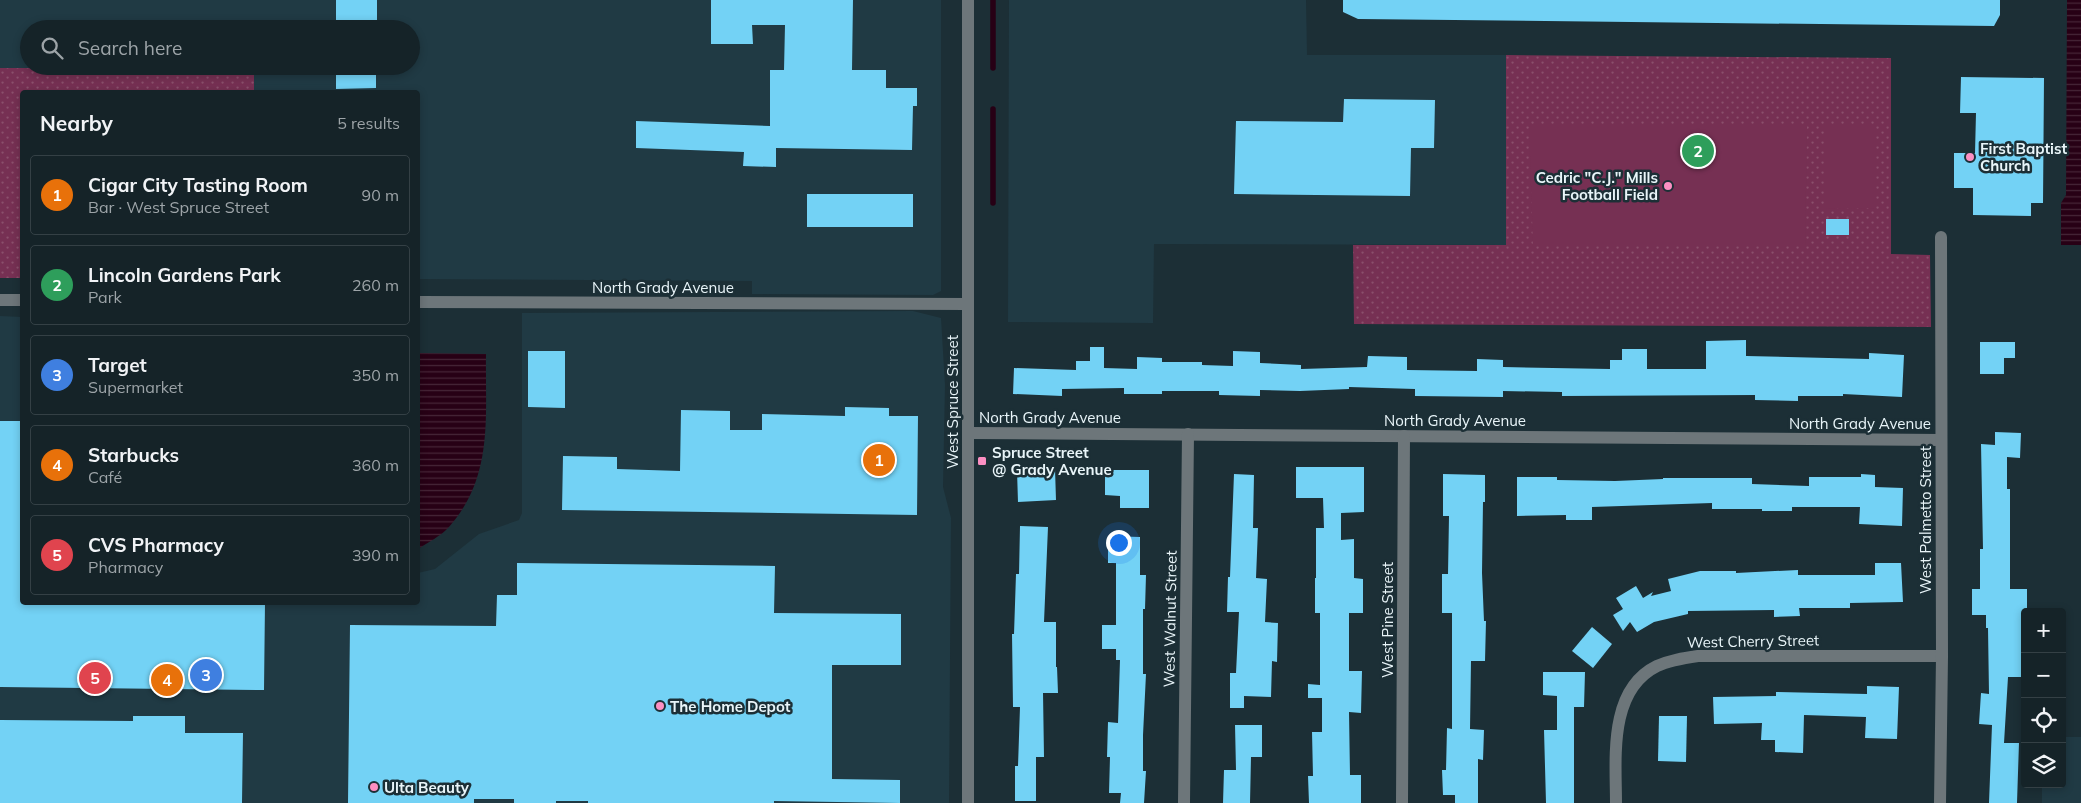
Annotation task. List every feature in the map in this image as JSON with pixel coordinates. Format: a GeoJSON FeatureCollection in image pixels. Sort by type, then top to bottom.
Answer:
{"type":"FeatureCollection","features":[{"type":"Feature","properties":{"kind":"street","name":"West Spruce Street"},"geometry":{"type":"LineString","coordinates":[[968,0],[968,803]]}},
{"type":"Feature","properties":{"kind":"street","name":"West Palmetto Street"},"geometry":{"type":"LineString","coordinates":[[1940,803],[1942,656],[1941,237]]}},
{"type":"Feature","properties":{"kind":"street"},"geometry":{"type":"LineString","coordinates":[[0,300],[20,300]]}},
{"type":"Feature","properties":{"kind":"street","name":"North Grady Avenue"},"geometry":{"type":"LineString","coordinates":[[420,302],[968,304]]}},
{"type":"Feature","properties":{"kind":"street","name":"North Grady Avenue"},"geometry":{"type":"LineString","coordinates":[[968,433],[1941,440]]}},
{"type":"Feature","properties":{"kind":"street","name":"West Walnut Street"},"geometry":{"type":"LineString","coordinates":[[1184,803],[1188,434]]}},
{"type":"Feature","properties":{"kind":"street","name":"West Pine Street"},"geometry":{"type":"LineString","coordinates":[[1402,803],[1404,436]]}},
{"type":"Feature","properties":{"kind":"street","name":"West Cherry Street"},"geometry":{"type":"LineString","coordinates":[[1616,803],[1616,749],[1620,718],[1629,693],[1655,667],[1674,660],[1698,656],[1942,656]]}},
{"type":"Feature","properties":{"kind":"shaded area"},"geometry":{"type":"Polygon","coordinates":[[[0,0],[941,0],[941,291],[933,295],[752,294],[752,281],[420,279],[420,90],[254,90],[254,75],[420,75],[420,20],[20,20],[20,68],[0,68],[0,0]]]}},
{"type":"Feature","properties":{"kind":"shaded area"},"geometry":{"type":"Polygon","coordinates":[[[1009,0],[1306,0],[1307,55],[1506,55],[1506,245],[1154,244],[1153,323],[1008,322],[1009,0]]]}},
{"type":"Feature","properties":{"kind":"shaded area"},"geometry":{"type":"Polygon","coordinates":[[[2067,0],[2081,0],[2081,245],[2061,245],[2061,203],[2066,195],[2067,0]]]}},
{"type":"Feature","properties":{"kind":"shaded area"},"geometry":{"type":"Polygon","coordinates":[[[1506,55],[1891,58],[1891,254],[1930,255],[1931,327],[1354,324],[1353,245],[1506,245],[1506,55]]]}},
{"type":"Feature","properties":{"kind":"shaded area"},"geometry":{"type":"Polygon","coordinates":[[[0,68],[20,68],[20,75],[254,75],[254,90],[20,90],[20,278],[0,278],[0,68]]]}},
{"type":"Feature","properties":{"kind":"shaded area"},"geometry":{"type":"Polygon","coordinates":[[[1826,124],[1875,124],[1875,208],[1826,209],[1826,124]]]}},
{"type":"Feature","properties":{"kind":"shaded area","name":"Cedric \"C.J.\" Mills Football Field"},"geometry":{"type":"Polygon","coordinates":[[[1529,126],[1807,126],[1805,246],[1533,246],[1529,126]]]}},
{"type":"Feature","properties":{"kind":"shaded area"},"geometry":{"type":"Polygon","coordinates":[[[913,311],[941,318],[945,385],[943,487],[951,518],[949,803],[0,803],[0,316],[20,317],[20,605],[420,605],[420,573],[435,569],[479,534],[519,520],[522,513],[522,313],[913,311]]]}},
{"type":"Feature","properties":{"kind":"shaded area"},"geometry":{"type":"Polygon","coordinates":[[[420,353],[486,354],[486,423],[480,466],[474,487],[463,508],[449,527],[420,548],[420,353]]]}},
{"type":"Feature","properties":{"kind":"shaded area"},"geometry":{"type":"Polygon","coordinates":[[[2066,737],[2081,737],[2081,803],[2042,803],[2042,788],[2066,788],[2066,737]]]}},
{"type":"Feature","properties":{"kind":"building"},"geometry":{"type":"Polygon","coordinates":[[[336,0],[377,0],[377,20],[336,20],[336,0]]]}},
{"type":"Feature","properties":{"kind":"building"},"geometry":{"type":"Polygon","coordinates":[[[711,0],[853,0],[852,70],[886,70],[886,88],[917,88],[917,106],[913,106],[912,150],[776,148],[776,167],[743,166],[744,152],[636,148],[636,121],[770,126],[770,70],[784,70],[785,25],[752,25],[753,44],[711,44],[711,0]]]}},
{"type":"Feature","properties":{"kind":"building"},"geometry":{"type":"Polygon","coordinates":[[[1343,0],[2000,0],[2000,15],[1994,26],[1358,19],[1343,12],[1343,0]]]}},
{"type":"Feature","properties":{"kind":"building"},"geometry":{"type":"Polygon","coordinates":[[[336,75],[376,75],[376,88],[336,89],[336,75]]]}},
{"type":"Feature","properties":{"kind":"building"},"geometry":{"type":"Polygon","coordinates":[[[1961,77],[2044,78],[2043,203],[2031,203],[2031,216],[1973,215],[1973,188],[1954,188],[1954,153],[1975,153],[1976,113],[1960,113],[1961,77]]]}},
{"type":"Feature","properties":{"kind":"building"},"geometry":{"type":"Polygon","coordinates":[[[1344,99],[1435,100],[1434,148],[1411,148],[1410,196],[1234,194],[1236,121],[1343,122],[1344,99]]]}},
{"type":"Feature","properties":{"kind":"building"},"geometry":{"type":"Polygon","coordinates":[[[807,194],[913,194],[913,227],[807,227],[807,194]]]}},
{"type":"Feature","properties":{"kind":"building"},"geometry":{"type":"Polygon","coordinates":[[[1826,219],[1849,219],[1849,235],[1826,235],[1826,219]]]}},
{"type":"Feature","properties":{"kind":"building"},"geometry":{"type":"Polygon","coordinates":[[[1746,340],[1746,356],[1869,359],[1869,353],[1904,355],[1902,397],[1843,394],[1843,396],[1798,396],[1798,401],[1755,400],[1755,395],[1562,396],[1562,392],[1503,391],[1503,397],[1415,396],[1415,389],[1349,387],[1349,389],[1300,391],[1260,390],[1260,396],[1219,395],[1219,391],[1162,391],[1162,394],[1124,394],[1124,388],[1062,389],[1062,396],[1013,394],[1014,368],[1076,370],[1076,361],[1090,361],[1090,347],[1104,347],[1104,368],[1137,369],[1137,357],[1162,358],[1162,362],[1202,362],[1202,365],[1233,366],[1233,351],[1260,352],[1260,363],[1301,365],[1301,369],[1367,367],[1368,356],[1407,357],[1407,370],[1477,371],[1477,359],[1503,360],[1503,367],[1610,369],[1610,360],[1622,360],[1622,349],[1647,349],[1647,369],[1706,369],[1706,341],[1746,340]]]}},
{"type":"Feature","properties":{"kind":"building"},"geometry":{"type":"Polygon","coordinates":[[[1980,342],[2015,342],[2015,358],[2004,358],[2004,374],[1980,374],[1980,342]]]}},
{"type":"Feature","properties":{"kind":"building"},"geometry":{"type":"Polygon","coordinates":[[[528,351],[565,351],[565,408],[528,407],[528,351]]]}},
{"type":"Feature","properties":{"kind":"building"},"geometry":{"type":"Polygon","coordinates":[[[845,407],[889,408],[889,416],[918,416],[917,515],[562,510],[563,456],[617,457],[617,469],[680,471],[681,410],[730,411],[730,430],[762,430],[762,414],[845,416],[845,407]]]}},
{"type":"Feature","properties":{"kind":"building"},"geometry":{"type":"Polygon","coordinates":[[[0,421],[20,421],[20,605],[265,605],[264,690],[0,687],[0,421]]]}},
{"type":"Feature","properties":{"kind":"building"},"geometry":{"type":"Polygon","coordinates":[[[1995,432],[2021,433],[2020,458],[2007,457],[2007,489],[2010,489],[2010,589],[2027,589],[2027,608],[2021,608],[2021,677],[2008,677],[2004,743],[2019,743],[2017,803],[1989,803],[1992,725],[1979,724],[1981,693],[1989,694],[1988,628],[1986,628],[1986,615],[1972,615],[1972,589],[1980,589],[1980,549],[1983,549],[1981,444],[1995,445],[1995,432]]]}},
{"type":"Feature","properties":{"kind":"building"},"geometry":{"type":"Polygon","coordinates":[[[1296,467],[1364,467],[1364,512],[1341,513],[1341,540],[1354,539],[1354,578],[1363,579],[1363,613],[1349,613],[1349,671],[1362,671],[1361,713],[1349,712],[1350,775],[1361,775],[1361,803],[1309,803],[1308,776],[1313,776],[1312,732],[1322,732],[1322,698],[1308,698],[1308,684],[1320,685],[1320,613],[1315,613],[1315,578],[1316,528],[1324,528],[1323,498],[1296,498],[1296,467]]]}},
{"type":"Feature","properties":{"kind":"building"},"geometry":{"type":"Polygon","coordinates":[[[1055,469],[1056,500],[1018,502],[1017,471],[1055,469]]]}},
{"type":"Feature","properties":{"kind":"building"},"geometry":{"type":"Polygon","coordinates":[[[1105,470],[1149,470],[1149,508],[1120,508],[1120,496],[1105,495],[1105,470]]]}},
{"type":"Feature","properties":{"kind":"building"},"geometry":{"type":"Polygon","coordinates":[[[1234,474],[1254,475],[1253,528],[1258,528],[1256,578],[1267,579],[1265,622],[1278,623],[1277,662],[1272,661],[1271,697],[1244,696],[1244,708],[1230,708],[1230,673],[1236,673],[1239,612],[1227,612],[1234,474]]]}},
{"type":"Feature","properties":{"kind":"building"},"geometry":{"type":"Polygon","coordinates":[[[1443,474],[1485,475],[1482,573],[1484,621],[1486,621],[1485,661],[1471,661],[1470,729],[1484,730],[1483,760],[1478,759],[1478,803],[1455,803],[1455,795],[1443,795],[1442,770],[1446,770],[1447,728],[1452,729],[1452,613],[1442,613],[1442,574],[1448,574],[1449,516],[1443,516],[1443,474]]]}},
{"type":"Feature","properties":{"kind":"building"},"geometry":{"type":"Polygon","coordinates":[[[1861,474],[1875,475],[1875,487],[1903,488],[1902,526],[1859,524],[1860,507],[1792,507],[1792,511],[1762,511],[1762,509],[1712,509],[1712,503],[1592,507],[1592,520],[1566,520],[1566,515],[1517,516],[1517,477],[1557,477],[1557,480],[1615,481],[1663,478],[1752,478],[1752,484],[1809,486],[1809,477],[1861,477],[1861,474]]]}},
{"type":"Feature","properties":{"kind":"building"},"geometry":{"type":"Polygon","coordinates":[[[1020,526],[1048,527],[1044,622],[1056,622],[1058,693],[1043,693],[1044,757],[1036,757],[1036,801],[1015,801],[1015,766],[1018,766],[1020,707],[1013,707],[1012,634],[1014,634],[1016,574],[1019,574],[1020,526]]]}},
{"type":"Feature","properties":{"kind":"building"},"geometry":{"type":"Polygon","coordinates":[[[1108,536],[1140,537],[1140,575],[1146,575],[1145,609],[1143,609],[1143,674],[1146,674],[1143,735],[1143,771],[1146,771],[1144,803],[1120,803],[1121,793],[1109,793],[1110,757],[1107,757],[1108,722],[1118,723],[1120,660],[1116,660],[1116,649],[1102,649],[1102,625],[1116,625],[1116,563],[1108,563],[1108,536]]]}},
{"type":"Feature","properties":{"kind":"building","name":"The Home Depot"},"geometry":{"type":"Polygon","coordinates":[[[517,563],[775,566],[774,613],[901,614],[901,665],[832,665],[832,779],[900,780],[900,803],[774,801],[774,803],[588,803],[588,801],[556,801],[556,803],[514,803],[514,799],[474,799],[474,803],[348,803],[350,625],[496,626],[497,595],[517,595],[517,563]]]}},
{"type":"Feature","properties":{"kind":"building"},"geometry":{"type":"Polygon","coordinates":[[[1875,563],[1901,563],[1903,602],[1850,603],[1850,608],[1799,608],[1800,616],[1774,617],[1774,610],[1688,611],[1688,614],[1654,622],[1637,632],[1630,622],[1623,631],[1613,615],[1623,609],[1616,598],[1636,586],[1643,598],[1653,592],[1651,596],[1671,591],[1668,579],[1700,571],[1736,571],[1736,573],[1798,570],[1798,575],[1875,575],[1875,563]]]}},
{"type":"Feature","properties":{"kind":"building"},"geometry":{"type":"Polygon","coordinates":[[[1592,627],[1612,644],[1593,668],[1572,651],[1592,627]]]}},
{"type":"Feature","properties":{"kind":"building"},"geometry":{"type":"Polygon","coordinates":[[[1543,672],[1585,672],[1584,707],[1574,707],[1574,803],[1546,803],[1544,730],[1557,730],[1557,696],[1543,695],[1543,672]]]}},
{"type":"Feature","properties":{"kind":"building"},"geometry":{"type":"Polygon","coordinates":[[[1867,686],[1899,687],[1897,739],[1865,738],[1866,717],[1804,715],[1803,753],[1775,752],[1775,740],[1761,740],[1762,723],[1714,724],[1713,697],[1776,696],[1776,692],[1867,694],[1867,686]]]}},
{"type":"Feature","properties":{"kind":"building"},"geometry":{"type":"Polygon","coordinates":[[[133,716],[185,716],[185,733],[243,733],[242,803],[0,803],[0,720],[133,721],[133,716]]]}},
{"type":"Feature","properties":{"kind":"building"},"geometry":{"type":"Polygon","coordinates":[[[1659,716],[1687,716],[1686,762],[1658,761],[1659,716]]]}},
{"type":"Feature","properties":{"kind":"building"},"geometry":{"type":"Polygon","coordinates":[[[1235,725],[1262,725],[1262,757],[1251,757],[1250,803],[1223,803],[1224,770],[1236,770],[1235,725]]]}},
{"type":"Feature","properties":{"kind":"waterway"},"geometry":{"type":"LineString","coordinates":[[993,0],[993,68]]}},
{"type":"Feature","properties":{"kind":"waterway"},"geometry":{"type":"LineString","coordinates":[[993,109],[993,203]]}},
{"type":"Feature","properties":{"kind":"place","name":"Lincoln Gardens Park"},"geometry":{"type":"Point","coordinates":[1698,151]}},
{"type":"Feature","properties":{"kind":"place","name":"First Baptist Church"},"geometry":{"type":"Point","coordinates":[1970,157]}},
{"type":"Feature","properties":{"kind":"place","name":"Cedric \"C.J.\" Mills Football Field"},"geometry":{"type":"Point","coordinates":[1668,186]}},
{"type":"Feature","properties":{"kind":"place","name":"Cigar City Tasting Room"},"geometry":{"type":"Point","coordinates":[879,460]}},
{"type":"Feature","properties":{"kind":"place","name":"Spruce Street @ Grady Avenue"},"geometry":{"type":"Point","coordinates":[982,461]}},
{"type":"Feature","properties":{"kind":"place","name":"Target"},"geometry":{"type":"Point","coordinates":[206,675]}},
{"type":"Feature","properties":{"kind":"place","name":"CVS Pharmacy"},"geometry":{"type":"Point","coordinates":[95,678]}},
{"type":"Feature","properties":{"kind":"place","name":"Starbucks"},"geometry":{"type":"Point","coordinates":[167,680]}},
{"type":"Feature","properties":{"kind":"place","name":"The Home Depot"},"geometry":{"type":"Point","coordinates":[660,706]}},
{"type":"Feature","properties":{"kind":"place","name":"Ulta Beauty"},"geometry":{"type":"Point","coordinates":[374,787]}}]}
